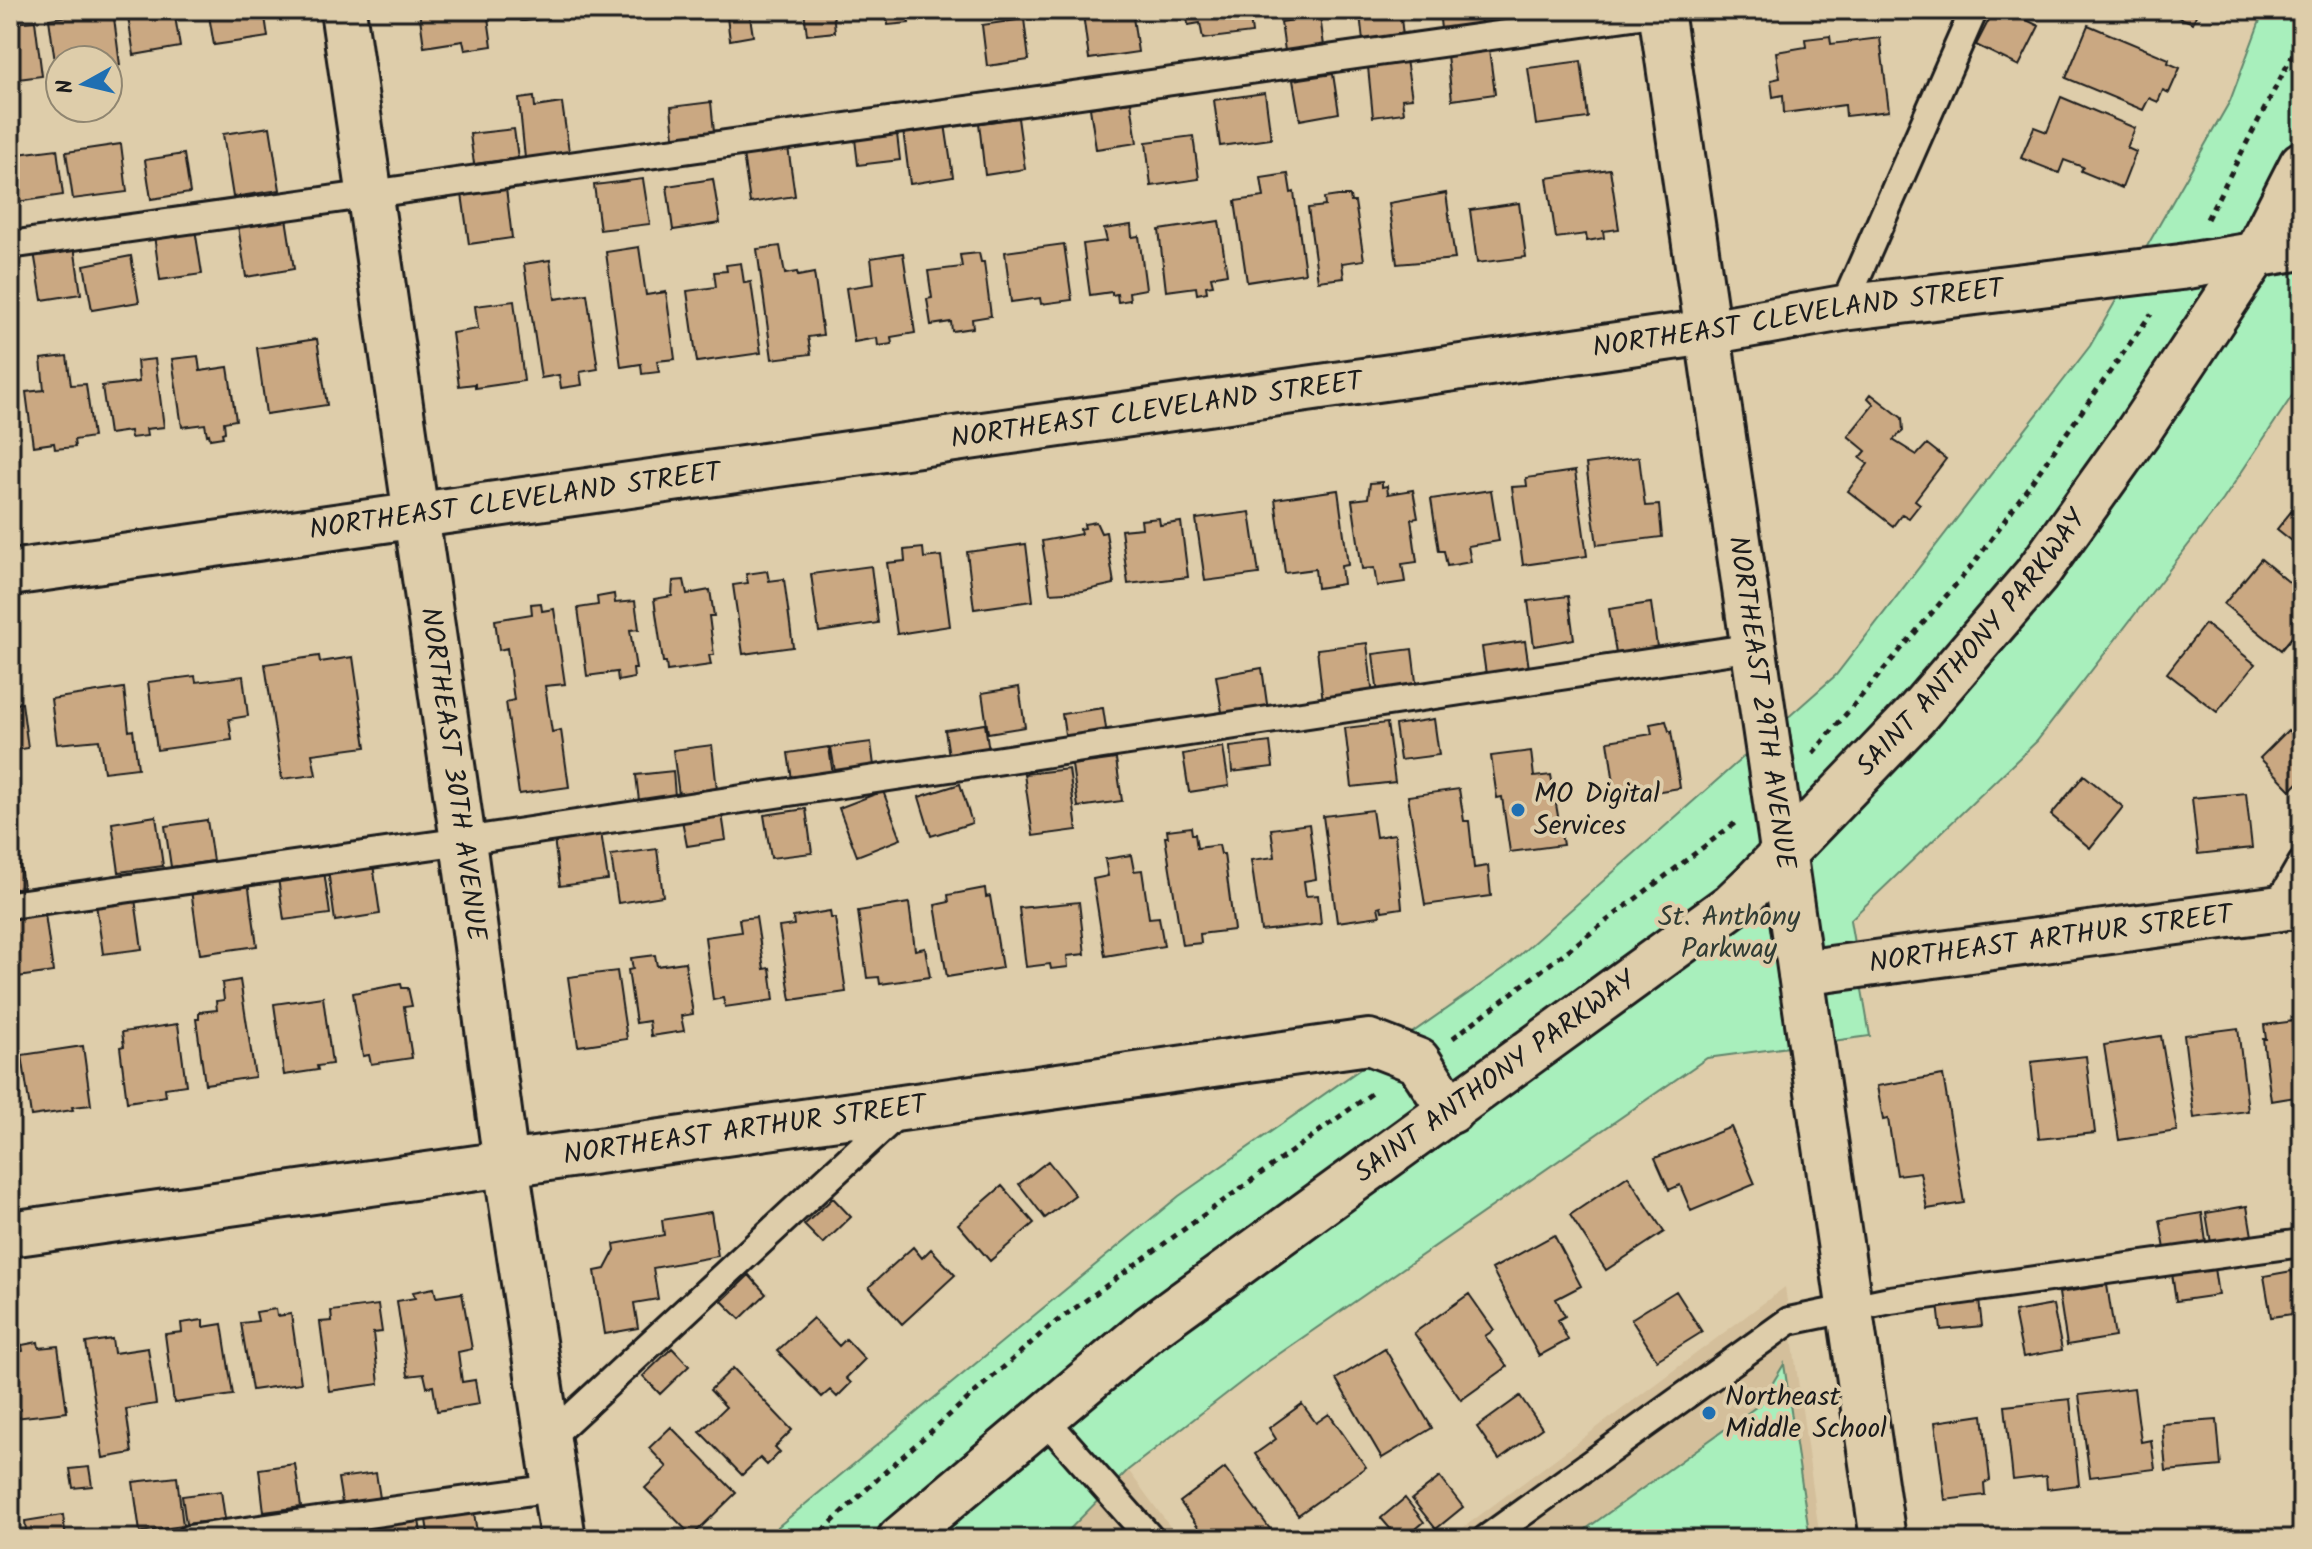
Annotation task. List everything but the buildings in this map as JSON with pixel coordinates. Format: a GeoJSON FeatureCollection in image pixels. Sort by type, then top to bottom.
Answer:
{"type":"FeatureCollection","features":[{"type":"Feature","properties":{"kind":"street","name":"NORTHEAST 30TH AVENUE"},"geometry":{"type":"LineString","coordinates":[[343,10],[463,841],[506,1164],[563,1539]]}},
{"type":"Feature","properties":{"kind":"street","name":"NORTHEAST 29TH AVENUE"},"geometry":{"type":"LineString","coordinates":[[1661,11],[1883,1539]]}},
{"type":"Feature","properties":{"kind":"street","name":"SAINT ANTHONY PARKWAY"},"geometry":{"type":"LineString","coordinates":[[900,1539],[1150,1328],[1732,905],[1785,854],[1915,716],[2036,575],[2138,432],[2256,254],[2302,164]]}},
{"type":"Feature","properties":{"kind":"street","name":"NORTHEAST CLEVELAND STREET"},"geometry":{"type":"LineString","coordinates":[[10,573],[1708,332],[1843,308],[2181,267],[2302,247]]}},
{"type":"Feature","properties":{"kind":"street","name":"NORTHEAST ARTHUR STREET"},"geometry":{"type":"LineString","coordinates":[[1801,973],[2289,907]]}},
{"type":"Feature","properties":{"kind":"street","name":"NORTHEAST ARTHUR STREET"},"geometry":{"type":"LineString","coordinates":[[10,1234],[1369,1042],[1418,1061],[1451,1111]]}},
{"type":"Feature","properties":{"kind":"lane"},"geometry":{"type":"LineString","coordinates":[[1843,308],[1974,10]]}},
{"type":"Feature","properties":{"kind":"lane"},"geometry":{"type":"LineString","coordinates":[[10,245],[1661,11]]}},
{"type":"Feature","properties":{"kind":"lane"},"geometry":{"type":"LineString","coordinates":[[10,905],[463,841],[1754,647]]}},
{"type":"Feature","properties":{"kind":"lane"},"geometry":{"type":"LineString","coordinates":[[2289,907],[2302,863]]}},
{"type":"Feature","properties":{"kind":"lane"},"geometry":{"type":"LineString","coordinates":[[547,1440],[906,1107]]}},
{"type":"Feature","properties":{"kind":"lane"},"geometry":{"type":"LineString","coordinates":[[1486,1539],[1789,1321],[1849,1307],[2302,1243]]}},
{"type":"Feature","properties":{"kind":"lane"},"geometry":{"type":"LineString","coordinates":[[1043,1417],[1151,1539]]}},
{"type":"Feature","properties":{"kind":"lane"},"geometry":{"type":"LineString","coordinates":[[189,1539],[554,1488]]}},
{"type":"Feature","properties":{"kind":"path"},"geometry":{"type":"LineString","coordinates":[[2211,212],[2302,31]]}},
{"type":"Feature","properties":{"kind":"path"},"geometry":{"type":"LineString","coordinates":[[1814,751],[1975,562],[2142,328]]}},
{"type":"Feature","properties":{"kind":"path"},"geometry":{"type":"LineString","coordinates":[[1445,1044],[1727,829]]}},
{"type":"Feature","properties":{"kind":"path"},"geometry":{"type":"LineString","coordinates":[[814,1539],[1049,1327],[1384,1085]]}},
{"type":"Feature","properties":{"kind":"shaded area","name":"Northeast Middle School"},"geometry":{"type":"Polygon","coordinates":[[[1785,1287],[1820,1539],[1448,1539],[1785,1287]]]}},
{"type":"Feature","properties":{"kind":"shaded area"},"geometry":{"type":"Polygon","coordinates":[[[1128,1470],[1179,1539],[1060,1539],[1128,1470]]]}},
{"type":"Feature","properties":{"kind":"green space","name":"St. Anthony Parkway"},"geometry":{"type":"Polygon","coordinates":[[[2264,10],[2302,10],[2302,381],[2223,500],[2037,741],[1850,920],[1870,1036],[1707,1058],[1266,1363],[1128,1470],[1060,1539],[763,1539],[1179,1196],[1506,967],[1836,675],[2090,346],[2230,101],[2264,10]]]}},
{"type":"Feature","properties":{"kind":"green space"},"geometry":{"type":"Polygon","coordinates":[[[1784,1364],[1810,1539],[1572,1539],[1760,1404],[1784,1364]]]}},
{"type":"Feature","properties":{"kind":"place","name":"MO Digital Services"},"geometry":{"type":"Point","coordinates":[1518,810]}},
{"type":"Feature","properties":{"kind":"place","name":"Northeast Middle School"},"geometry":{"type":"Point","coordinates":[1709,1413]}}]}
